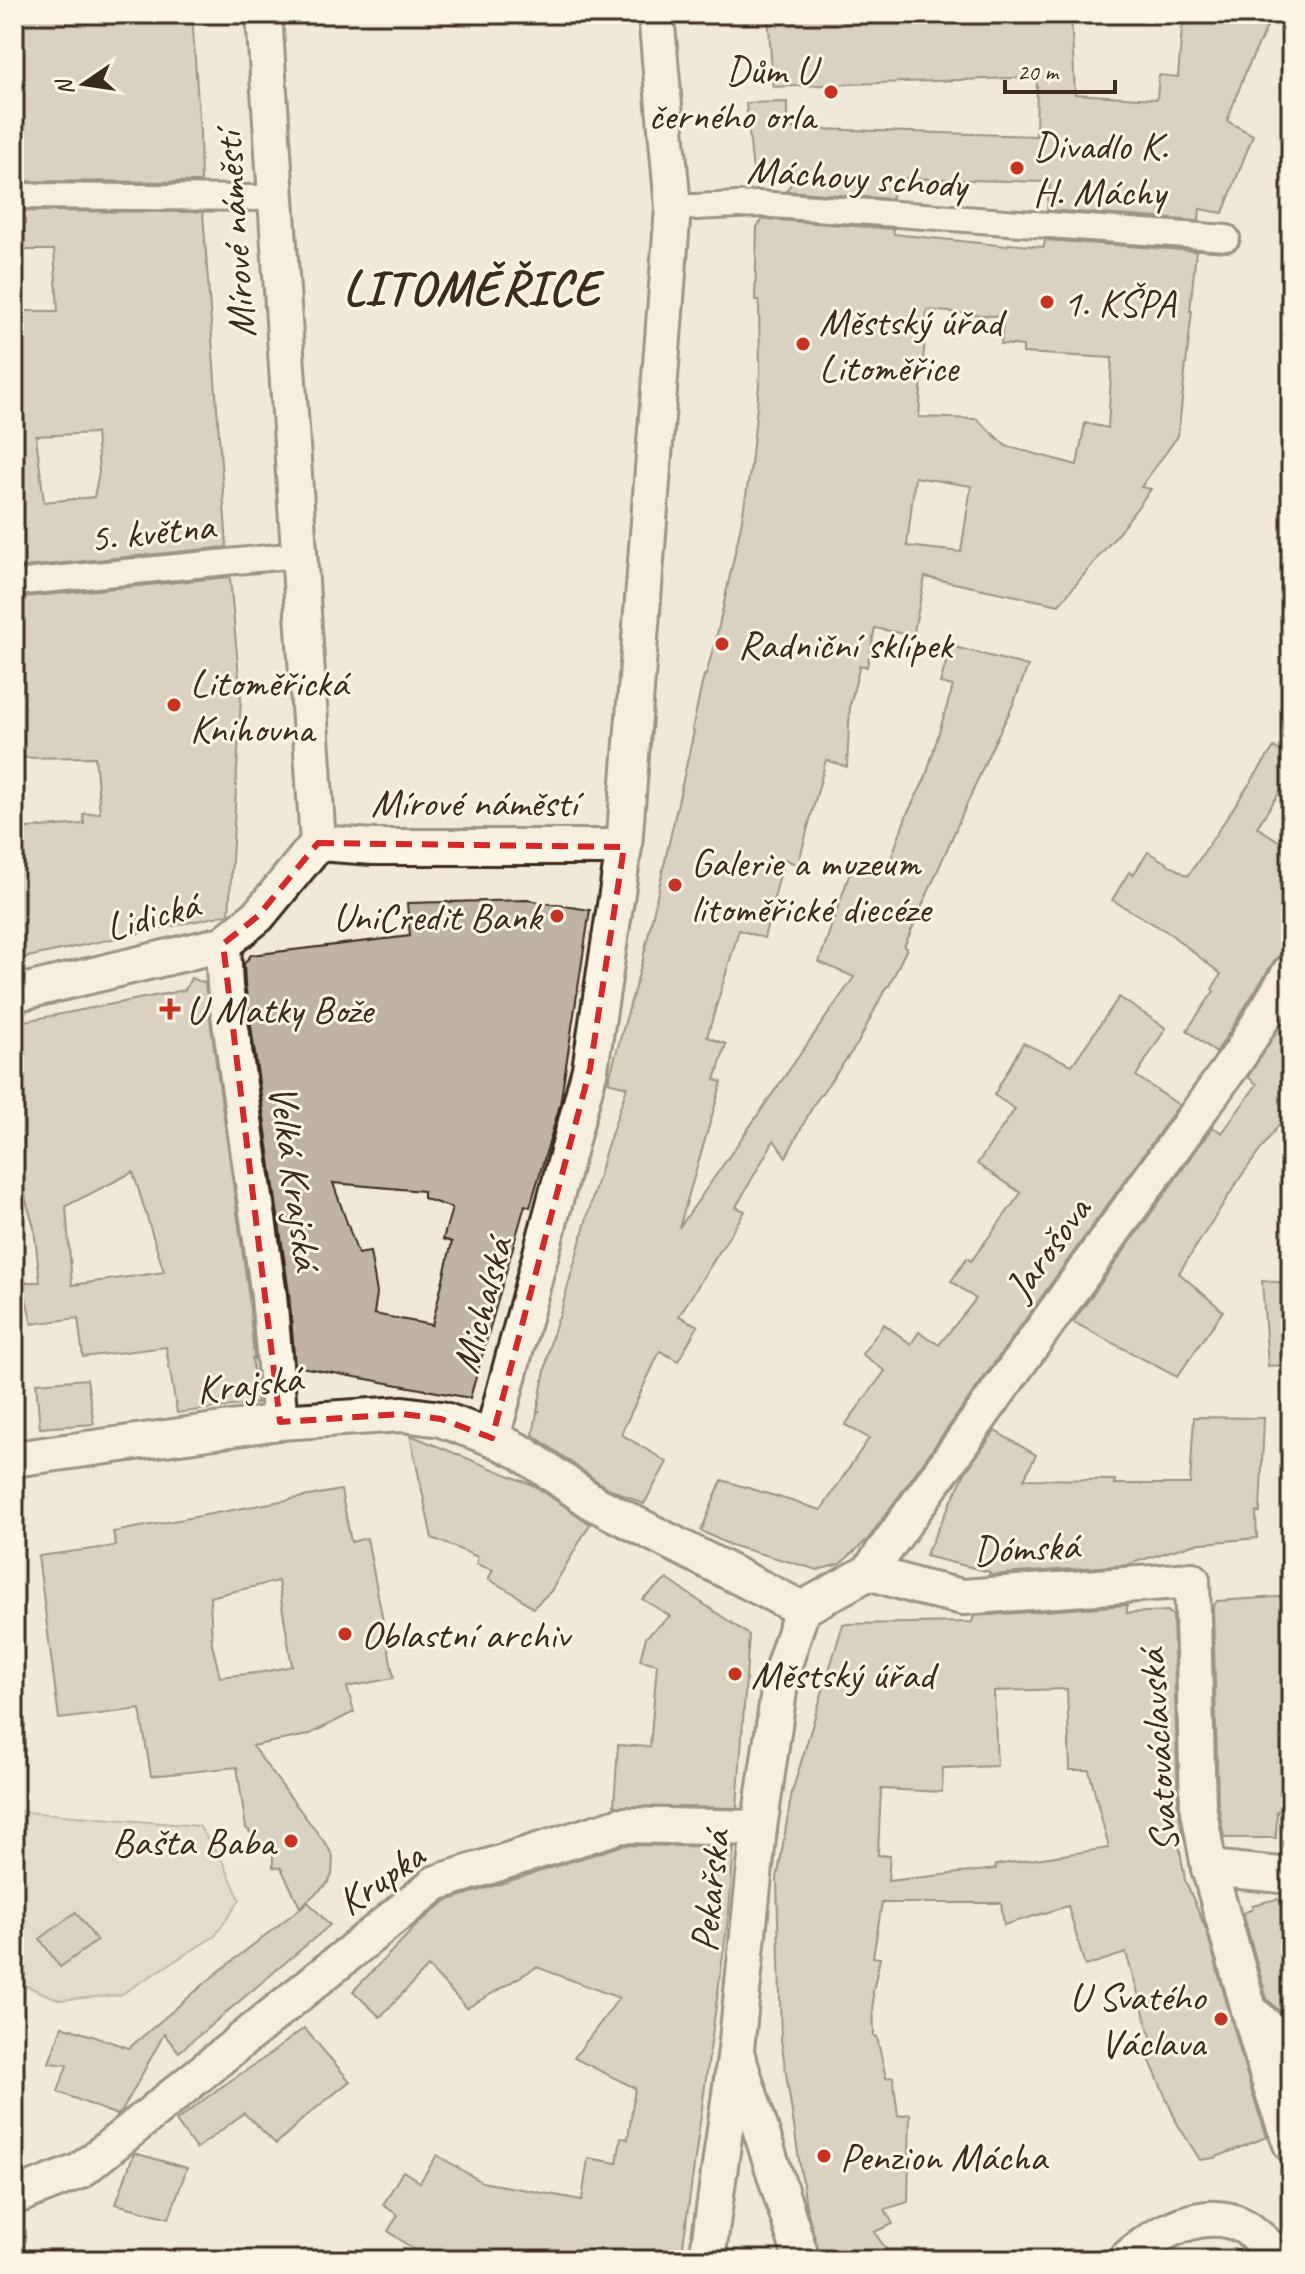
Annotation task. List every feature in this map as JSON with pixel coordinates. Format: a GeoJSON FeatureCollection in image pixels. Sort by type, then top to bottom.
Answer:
{"type":"FeatureCollection","features":[{"type":"Feature","properties":{"kind":"street","name":"Mírové náměstí"},"geometry":{"type":"LineString","coordinates":[[264,14],[318,843],[373,847],[624,847],[673,208],[656,14]]}},
{"type":"Feature","properties":{"kind":"street"},"geometry":{"type":"LineString","coordinates":[[14,196],[277,198]]}},
{"type":"Feature","properties":{"kind":"street","name":"Máchovy schody"},"geometry":{"type":"LineString","coordinates":[[673,208],[759,204],[1227,238]]}},
{"type":"Feature","properties":{"kind":"street","name":"5. května"},"geometry":{"type":"LineString","coordinates":[[14,583],[298,555]]}},
{"type":"Feature","properties":{"kind":"street","name":"Lidická"},"geometry":{"type":"LineString","coordinates":[[14,994],[223,944],[258,916],[318,843]]}},
{"type":"Feature","properties":{"kind":"street","name":"Michalská"},"geometry":{"type":"LineString","coordinates":[[492,1438],[590,1069],[624,847]]}},
{"type":"Feature","properties":{"kind":"street","name":"Velká Krajská"},"geometry":{"type":"LineString","coordinates":[[223,944],[225,986],[269,1296],[280,1422]]}},
{"type":"Feature","properties":{"kind":"street","name":"Jarošova"},"geometry":{"type":"LineString","coordinates":[[869,1572],[1240,1054],[1291,971]]}},
{"type":"Feature","properties":{"kind":"street"},"geometry":{"type":"LineString","coordinates":[[1240,1054],[1291,1014]]}},
{"type":"Feature","properties":{"kind":"street","name":"Krajská"},"geometry":{"type":"LineString","coordinates":[[14,1459],[280,1422],[403,1414],[441,1419],[492,1438]]}},
{"type":"Feature","properties":{"kind":"street"},"geometry":{"type":"LineString","coordinates":[[492,1438],[521,1452],[594,1503],[802,1609],[869,1572]]}},
{"type":"Feature","properties":{"kind":"street","name":"Dómská"},"geometry":{"type":"LineString","coordinates":[[869,1572],[963,1597],[1192,1580]]}},
{"type":"Feature","properties":{"kind":"street","name":"Svatováclavská"},"geometry":{"type":"LineString","coordinates":[[1192,1580],[1198,1805],[1209,1868],[1248,2010],[1291,2144]]}},
{"type":"Feature","properties":{"kind":"street","name":"Pekařská"},"geometry":{"type":"LineString","coordinates":[[707,2260],[736,2050],[759,1828],[782,1671],[802,1609]]}},
{"type":"Feature","properties":{"kind":"street","name":"Krupka"},"geometry":{"type":"LineString","coordinates":[[14,2197],[80,2171],[436,1883],[621,1825],[759,1828]]}},
{"type":"Feature","properties":{"kind":"street"},"geometry":{"type":"LineString","coordinates":[[1209,1868],[1291,1876]]}},
{"type":"Feature","properties":{"kind":"street"},"geometry":{"type":"LineString","coordinates":[[1248,2010],[1291,2049]]}},
{"type":"Feature","properties":{"kind":"street"},"geometry":{"type":"LineString","coordinates":[[736,2050],[802,2260]]}},
{"type":"Feature","properties":{"kind":"street"},"geometry":{"type":"LineString","coordinates":[[1125,2260],[1144,2243],[1169,2228],[1192,2221],[1220,2220],[1244,2226],[1283,2260]]}},
{"type":"Feature","properties":{"kind":"highlighted area"},"geometry":{"type":"Polygon","coordinates":[[[318,843],[624,847],[590,1069],[492,1438],[441,1419],[403,1414],[280,1422],[223,944],[258,916],[318,843]]]}},
{"type":"Feature","properties":{"kind":"shaded area"},"geometry":{"type":"Polygon","coordinates":[[[14,1811],[199,1826],[224,1864],[240,1900],[215,1936],[120,1995],[60,2000],[14,1981],[14,1811]]]}},
{"type":"Feature","properties":{"kind":"building"},"geometry":{"type":"Polygon","coordinates":[[[14,14],[192,14],[201,182],[14,181],[14,14]]]}},
{"type":"Feature","properties":{"kind":"building"},"geometry":{"type":"Polygon","coordinates":[[[768,14],[894,14],[895,20],[955,14],[1071,14],[1075,94],[1157,99],[1159,75],[1178,77],[1182,28],[1190,14],[1273,14],[1227,121],[1253,135],[1223,213],[1200,209],[1199,221],[1047,210],[1050,182],[892,178],[892,199],[786,191],[794,180],[754,182],[746,103],[787,102],[787,128],[1036,136],[1037,77],[773,87],[768,14]]]}},
{"type":"Feature","properties":{"kind":"building"},"geometry":{"type":"Polygon","coordinates":[[[14,211],[203,212],[227,547],[14,568],[14,311],[58,311],[54,250],[14,250],[14,211]],[[96,433],[36,436],[44,502],[94,497],[99,472],[96,433]]]}},
{"type":"Feature","properties":{"kind":"building"},"geometry":{"type":"Polygon","coordinates":[[[763,219],[893,229],[894,234],[1007,246],[1044,247],[1045,240],[1196,251],[1192,311],[1178,436],[1141,487],[1151,489],[1059,605],[925,577],[913,636],[875,628],[867,667],[860,665],[850,705],[847,767],[826,760],[798,865],[784,859],[764,938],[739,930],[707,1037],[726,1044],[715,1080],[722,1082],[679,1228],[854,977],[819,962],[855,858],[887,870],[907,814],[925,779],[953,686],[940,683],[951,646],[1028,666],[889,986],[858,1043],[814,1104],[786,1157],[774,1140],[736,1207],[745,1211],[679,1316],[698,1326],[678,1361],[660,1351],[621,1434],[667,1462],[644,1504],[604,1486],[533,1435],[537,1412],[540,1411],[537,1411],[551,1340],[627,1087],[608,1082],[643,959],[704,675],[718,630],[741,525],[760,375],[759,300],[755,300],[757,227],[763,219]],[[927,310],[919,417],[977,419],[1006,446],[1077,465],[1085,423],[1108,428],[1112,358],[1023,353],[1023,346],[1001,344],[1003,317],[927,310]],[[915,477],[907,546],[961,552],[971,486],[915,477]]]}},
{"type":"Feature","properties":{"kind":"building"},"geometry":{"type":"Polygon","coordinates":[[[230,577],[241,699],[229,914],[14,960],[14,829],[84,824],[83,814],[100,813],[95,757],[14,758],[14,598],[230,577]]]}},
{"type":"Feature","properties":{"kind":"building"},"geometry":{"type":"Polygon","coordinates":[[[1274,747],[1291,759],[1291,775],[1257,827],[1291,849],[1291,951],[1281,954],[1274,961],[1216,1053],[1187,1030],[1214,991],[1212,989],[1221,974],[1169,933],[1112,900],[1129,872],[1133,875],[1148,852],[1188,876],[1274,747]]]}},
{"type":"Feature","properties":{"kind":"building"},"geometry":{"type":"Polygon","coordinates":[[[527,900],[590,910],[560,1105],[530,1207],[525,1205],[470,1398],[295,1366],[289,1293],[245,984],[244,964],[251,955],[410,936],[407,903],[527,900]],[[333,1183],[358,1254],[370,1252],[377,1293],[374,1314],[432,1325],[452,1242],[443,1239],[452,1208],[423,1198],[423,1191],[333,1183]]]}},
{"type":"Feature","properties":{"kind":"building"},"geometry":{"type":"Polygon","coordinates":[[[191,978],[205,983],[249,1298],[257,1403],[177,1413],[166,1347],[83,1357],[78,1318],[32,1324],[22,1282],[40,1282],[34,1227],[14,1160],[14,1023],[185,990],[191,978]],[[133,1172],[66,1206],[72,1285],[164,1272],[133,1172]]]}},
{"type":"Feature","properties":{"kind":"building"},"geometry":{"type":"Polygon","coordinates":[[[1119,997],[1166,1028],[1136,1076],[1179,1105],[868,1539],[840,1564],[818,1570],[730,1545],[701,1531],[722,1480],[821,1510],[869,1438],[845,1425],[885,1371],[862,1354],[884,1324],[911,1344],[919,1332],[939,1345],[976,1299],[951,1281],[967,1258],[971,1261],[1021,1193],[977,1164],[1015,1109],[994,1095],[1023,1043],[1072,1065],[1119,997]]]}},
{"type":"Feature","properties":{"kind":"building"},"geometry":{"type":"Polygon","coordinates":[[[1291,1009],[1291,1108],[1240,1178],[1179,1273],[1223,1311],[1177,1377],[1073,1322],[1213,1127],[1222,1133],[1257,1084],[1248,1077],[1291,1009]]]}},
{"type":"Feature","properties":{"kind":"building"},"geometry":{"type":"Polygon","coordinates":[[[1262,1281],[1291,1283],[1291,1365],[1268,1366],[1262,1281]]]}},
{"type":"Feature","properties":{"kind":"building"},"geometry":{"type":"Polygon","coordinates":[[[87,1379],[94,1424],[40,1428],[36,1383],[87,1379]]]}},
{"type":"Feature","properties":{"kind":"building"},"geometry":{"type":"Polygon","coordinates":[[[1194,1417],[1264,1418],[1260,1512],[1256,1512],[1257,1538],[1193,1544],[1126,1565],[989,1575],[990,1572],[925,1556],[965,1473],[995,1431],[1036,1455],[1024,1479],[1190,1484],[1194,1417]]]}},
{"type":"Feature","properties":{"kind":"building"},"geometry":{"type":"Polygon","coordinates":[[[410,1435],[535,1486],[590,1524],[551,1591],[533,1608],[488,1579],[493,1570],[476,1564],[478,1557],[432,1538],[410,1435]]]}},
{"type":"Feature","properties":{"kind":"building","name":"Oblastní archiv"},"geometry":{"type":"Polygon","coordinates":[[[341,1490],[351,1542],[367,1538],[394,1678],[347,1687],[354,1712],[308,1735],[252,1746],[333,1857],[332,1875],[327,1884],[300,1907],[281,1868],[273,1867],[273,1855],[246,1828],[237,1767],[151,1776],[140,1709],[59,1719],[38,1556],[116,1546],[113,1532],[341,1490]],[[278,1581],[210,1597],[212,1644],[220,1677],[292,1666],[278,1581]]]}},
{"type":"Feature","properties":{"kind":"building"},"geometry":{"type":"Polygon","coordinates":[[[667,1579],[749,1635],[737,1808],[614,1806],[618,1745],[650,1747],[657,1664],[640,1660],[646,1637],[670,1616],[642,1599],[667,1579]]]}},
{"type":"Feature","properties":{"kind":"building"},"geometry":{"type":"Polygon","coordinates":[[[1291,1596],[1291,1810],[1277,1811],[1276,1838],[1224,1838],[1218,1803],[1213,1607],[1217,1601],[1291,1596]]]}},
{"type":"Feature","properties":{"kind":"building"},"geometry":{"type":"Polygon","coordinates":[[[1127,1605],[1127,1613],[1168,1611],[1173,1616],[1178,1806],[1183,1838],[1178,1838],[1185,1880],[1206,1929],[1267,2137],[1214,2158],[1200,2160],[1177,2123],[1146,2052],[1154,2047],[1126,1953],[1085,1966],[1068,1906],[1004,1925],[1001,1903],[882,1903],[873,1957],[880,1958],[873,1991],[874,2037],[877,2037],[886,2078],[893,2077],[898,2116],[910,2114],[908,2202],[885,2209],[893,2224],[874,2232],[894,2260],[821,2260],[806,2206],[781,2040],[777,1879],[792,1792],[843,1624],[972,1622],[974,1616],[1127,1605]],[[1067,1689],[994,1691],[997,1766],[943,1768],[942,1792],[881,1789],[878,1855],[890,1856],[888,1881],[996,1869],[995,1865],[1109,1848],[1089,1770],[1070,1770],[1067,1689]]]}},
{"type":"Feature","properties":{"kind":"building"},"geometry":{"type":"Polygon","coordinates":[[[624,1845],[734,1847],[729,1912],[681,2260],[506,2260],[490,2252],[485,2260],[428,2260],[388,2231],[398,2215],[383,2205],[403,2171],[420,2182],[437,2155],[482,2182],[582,2200],[588,2158],[617,2163],[621,2138],[628,2139],[635,2088],[574,2058],[619,1998],[537,1967],[467,2008],[428,1967],[380,2017],[353,1991],[419,1923],[446,1901],[624,1845]]]}},
{"type":"Feature","properties":{"kind":"building"},"geometry":{"type":"Polygon","coordinates":[[[1277,1899],[1291,1910],[1291,2022],[1267,1999],[1243,1913],[1253,1909],[1252,1905],[1277,1899]]]}},
{"type":"Feature","properties":{"kind":"building"},"geometry":{"type":"Polygon","coordinates":[[[308,1902],[330,1925],[179,2052],[164,2034],[117,2115],[58,2092],[67,2065],[49,2063],[62,2026],[129,2048],[217,1973],[308,1902]]]}},
{"type":"Feature","properties":{"kind":"building"},"geometry":{"type":"Polygon","coordinates":[[[76,1912],[97,1941],[60,1967],[40,1939],[76,1912]]]}},
{"type":"Feature","properties":{"kind":"building"},"geometry":{"type":"Polygon","coordinates":[[[304,2028],[350,2081],[276,2144],[244,2113],[196,2149],[176,2121],[304,2028]]]}},
{"type":"Feature","properties":{"kind":"building"},"geometry":{"type":"Polygon","coordinates":[[[134,2153],[187,2168],[169,2218],[116,2204],[134,2153]]]}},
{"type":"Feature","properties":{"kind":"place","name":"Dům U černého orla"},"geometry":{"type":"Point","coordinates":[831,92]}},
{"type":"Feature","properties":{"kind":"place","name":"Divadlo K. H. Máchy"},"geometry":{"type":"Point","coordinates":[1017,168]}},
{"type":"Feature","properties":{"kind":"place","name":"1. KŠPA"},"geometry":{"type":"Point","coordinates":[1047,302]}},
{"type":"Feature","properties":{"kind":"place","name":"Městský úřad Litoměřice"},"geometry":{"type":"Point","coordinates":[803,344]}},
{"type":"Feature","properties":{"kind":"place","name":"Radniční sklípek"},"geometry":{"type":"Point","coordinates":[722,644]}},
{"type":"Feature","properties":{"kind":"place","name":"Litoměřická Knihovna"},"geometry":{"type":"Point","coordinates":[174,705]}},
{"type":"Feature","properties":{"kind":"place","name":"Galerie a muzeum litoměřické diecéze"},"geometry":{"type":"Point","coordinates":[675,885]}},
{"type":"Feature","properties":{"kind":"place","name":"UniCredit Bank"},"geometry":{"type":"Point","coordinates":[557,916]}},
{"type":"Feature","properties":{"kind":"place","name":"U Matky Bože"},"geometry":{"type":"Point","coordinates":[170,1009]}},
{"type":"Feature","properties":{"kind":"place","name":"Oblastní archiv"},"geometry":{"type":"Point","coordinates":[345,1634]}},
{"type":"Feature","properties":{"kind":"place","name":"Městský úřad"},"geometry":{"type":"Point","coordinates":[735,1674]}},
{"type":"Feature","properties":{"kind":"place","name":"Bašta Baba"},"geometry":{"type":"Point","coordinates":[291,1841]}},
{"type":"Feature","properties":{"kind":"place","name":"U Svatého Václava"},"geometry":{"type":"Point","coordinates":[1221,2019]}},
{"type":"Feature","properties":{"kind":"place","name":"Penzion Mácha"},"geometry":{"type":"Point","coordinates":[824,2156]}},
{"type":"Feature","properties":{"kind":"district","name":"LITOMĚŘICE"},"geometry":{"type":"Point","coordinates":[472,287]}}]}
